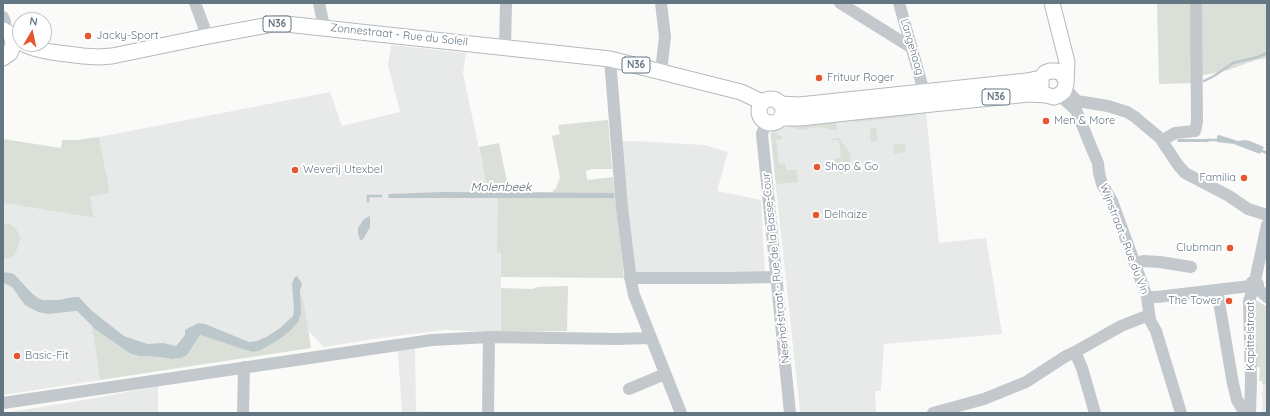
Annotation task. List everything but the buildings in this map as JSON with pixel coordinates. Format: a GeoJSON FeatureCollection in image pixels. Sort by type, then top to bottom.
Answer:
{"type":"FeatureCollection","features":[{"type":"Feature","properties":{"kind":"main road"},"geometry":{"type":"LineString","coordinates":[[1052,3],[1067,62],[1059,90]]}},
{"type":"Feature","properties":{"kind":"main road","name":"Zonnestraat - Rue du Soleil"},"geometry":{"type":"LineString","coordinates":[[52,49],[83,56],[100,57],[274,24],[324,28],[610,59],[742,92],[762,102]]}},
{"type":"Feature","properties":{"kind":"main road"},"geometry":{"type":"LineString","coordinates":[[1059,90],[1041,89],[1040,85],[1046,74],[1058,61],[1063,47]]}},
{"type":"Feature","properties":{"kind":"main road"},"geometry":{"type":"LineString","coordinates":[[1046,74],[1056,71],[1061,73],[1059,90]]}},
{"type":"Feature","properties":{"kind":"main road","name":"N36"},"geometry":{"type":"LineString","coordinates":[[762,102],[766,100],[774,100],[781,111],[801,118],[1027,81],[1046,74]]}},
{"type":"Feature","properties":{"kind":"main road","name":"N36"},"geometry":{"type":"LineString","coordinates":[[926,98],[1028,94],[1059,90]]}},
{"type":"Feature","properties":{"kind":"main road"},"geometry":{"type":"LineString","coordinates":[[762,102],[758,114],[766,123]]}},
{"type":"Feature","properties":{"kind":"main road","name":"N36"},"geometry":{"type":"LineString","coordinates":[[766,123],[773,124],[781,111]]}},
{"type":"Feature","properties":{"kind":"street"},"geometry":{"type":"LineString","coordinates":[[196,3],[204,27],[204,37]]}},
{"type":"Feature","properties":{"kind":"street"},"geometry":{"type":"LineString","coordinates":[[319,3],[324,28]]}},
{"type":"Feature","properties":{"kind":"street"},"geometry":{"type":"LineString","coordinates":[[505,47],[506,3]]}},
{"type":"Feature","properties":{"kind":"street"},"geometry":{"type":"LineString","coordinates":[[661,3],[665,37],[661,71]]}},
{"type":"Feature","properties":{"kind":"street"},"geometry":{"type":"LineString","coordinates":[[840,3],[912,48]]}},
{"type":"Feature","properties":{"kind":"street","name":"Langehaag"},"geometry":{"type":"LineString","coordinates":[[899,3],[926,98]]}},
{"type":"Feature","properties":{"kind":"street"},"geometry":{"type":"LineString","coordinates":[[1162,140],[1175,133],[1196,132],[1196,3]]}},
{"type":"Feature","properties":{"kind":"street"},"geometry":{"type":"LineString","coordinates":[[610,59],[622,208],[630,278],[634,295],[650,338],[681,413]]}},
{"type":"Feature","properties":{"kind":"street"},"geometry":{"type":"LineString","coordinates":[[1059,90],[1077,101],[1108,106],[1127,112],[1148,127],[1162,140],[1175,161],[1189,176],[1229,196],[1248,209],[1267,215]]}},
{"type":"Feature","properties":{"kind":"street","name":"Wijnstraat - Rue du Vin"},"geometry":{"type":"LineString","coordinates":[[1059,90],[1076,110],[1098,163],[1102,184],[1112,201],[1147,297],[1150,320],[1156,331],[1181,413]]}},
{"type":"Feature","properties":{"kind":"street","name":"Neerhofstraat - Rue de la Basse-Cour"},"geometry":{"type":"LineString","coordinates":[[766,123],[762,134],[790,413]]}},
{"type":"Feature","properties":{"kind":"street","name":"Kapittelstraat"},"geometry":{"type":"LineString","coordinates":[[1250,413],[1251,382],[1249,301],[1267,225]]}},
{"type":"Feature","properties":{"kind":"street"},"geometry":{"type":"LineString","coordinates":[[1135,263],[1142,261],[1160,262],[1191,267]]}},
{"type":"Feature","properties":{"kind":"street"},"geometry":{"type":"LineString","coordinates":[[630,278],[776,277]]}},
{"type":"Feature","properties":{"kind":"street"},"geometry":{"type":"LineString","coordinates":[[1147,297],[1198,292],[1218,295],[1254,283],[1267,297]]}},
{"type":"Feature","properties":{"kind":"street"},"geometry":{"type":"LineString","coordinates":[[1218,295],[1233,384],[1237,400],[1245,413]]}},
{"type":"Feature","properties":{"kind":"street"},"geometry":{"type":"LineString","coordinates":[[933,413],[984,399],[1026,382],[1066,356],[1121,326],[1149,315]]}},
{"type":"Feature","properties":{"kind":"street"},"geometry":{"type":"LineString","coordinates":[[3,403],[432,340],[489,337],[617,339],[650,338]]}},
{"type":"Feature","properties":{"kind":"street"},"geometry":{"type":"LineString","coordinates":[[488,413],[489,337]]}},
{"type":"Feature","properties":{"kind":"street"},"geometry":{"type":"LineString","coordinates":[[1075,352],[1082,368],[1096,413]]}},
{"type":"Feature","properties":{"kind":"street"},"geometry":{"type":"LineString","coordinates":[[243,413],[244,367]]}},
{"type":"Feature","properties":{"kind":"street"},"geometry":{"type":"LineString","coordinates":[[629,390],[665,374]]}},
{"type":"Feature","properties":{"kind":"shaded area"},"geometry":{"type":"Polygon","coordinates":[[[1157,3],[1192,3],[1193,83],[1159,84],[1157,3]]]}},
{"type":"Feature","properties":{"kind":"shaded area"},"geometry":{"type":"Polygon","coordinates":[[[1198,3],[1267,3],[1267,58],[1256,60],[1228,70],[1200,76],[1198,3]]]}},
{"type":"Feature","properties":{"kind":"shaded area","name":"Weverij Utexbel"},"geometry":{"type":"Polygon","coordinates":[[[391,45],[466,53],[463,73],[488,192],[498,192],[498,253],[501,253],[501,332],[444,330],[324,347],[293,316],[280,328],[257,341],[249,342],[198,323],[176,346],[148,344],[124,336],[91,310],[79,297],[58,300],[43,300],[38,298],[14,274],[3,272],[3,203],[94,218],[90,197],[110,193],[99,137],[330,92],[342,126],[400,112],[388,65],[391,45]]]}},
{"type":"Feature","properties":{"kind":"shaded area"},"geometry":{"type":"Polygon","coordinates":[[[926,113],[939,243],[986,238],[1002,334],[884,344],[881,391],[875,391],[876,413],[802,413],[800,411],[770,132],[788,126],[926,113]]]}},
{"type":"Feature","properties":{"kind":"shaded area"},"geometry":{"type":"Polygon","coordinates":[[[914,114],[914,116],[855,122],[855,119],[914,114]]]}},
{"type":"Feature","properties":{"kind":"shaded area"},"geometry":{"type":"Polygon","coordinates":[[[608,120],[612,169],[592,169],[586,171],[587,180],[613,177],[624,278],[501,277],[501,253],[497,253],[498,192],[488,193],[479,147],[499,143],[509,192],[552,192],[556,188],[560,178],[552,136],[560,134],[558,125],[608,120]]]}},
{"type":"Feature","properties":{"kind":"shaded area"},"geometry":{"type":"Polygon","coordinates":[[[836,121],[837,130],[819,127],[802,130],[786,126],[787,124],[803,125],[836,121]]]}},
{"type":"Feature","properties":{"kind":"shaded area"},"geometry":{"type":"Polygon","coordinates":[[[870,128],[876,128],[878,141],[871,142],[870,128]]]}},
{"type":"Feature","properties":{"kind":"shaded area"},"geometry":{"type":"Polygon","coordinates":[[[773,132],[783,137],[782,139],[776,140],[779,164],[785,163],[786,170],[797,170],[798,182],[776,184],[771,135],[773,132]]]}},
{"type":"Feature","properties":{"kind":"shaded area"},"geometry":{"type":"Polygon","coordinates":[[[1219,135],[1238,141],[1250,141],[1264,147],[1260,154],[1234,144],[1217,142],[1217,136],[1219,135]]]}},
{"type":"Feature","properties":{"kind":"shaded area"},"geometry":{"type":"Polygon","coordinates":[[[99,137],[110,193],[90,197],[94,218],[3,203],[3,139],[61,148],[62,140],[77,140],[99,137]]]}},
{"type":"Feature","properties":{"kind":"shaded area"},"geometry":{"type":"Polygon","coordinates":[[[839,138],[850,153],[851,162],[845,163],[846,174],[840,174],[839,167],[836,167],[834,159],[841,157],[839,140],[831,139],[839,138]]]}},
{"type":"Feature","properties":{"kind":"shaded area"},"geometry":{"type":"Polygon","coordinates":[[[1178,139],[1208,139],[1209,142],[1177,142],[1178,139]]]}},
{"type":"Feature","properties":{"kind":"shaded area"},"geometry":{"type":"Polygon","coordinates":[[[634,141],[705,145],[728,152],[717,191],[761,200],[765,273],[637,273],[633,270],[621,142],[634,141]]]}},
{"type":"Feature","properties":{"kind":"shaded area"},"geometry":{"type":"Polygon","coordinates":[[[906,143],[905,152],[894,154],[893,145],[906,143]]]}},
{"type":"Feature","properties":{"kind":"shaded area"},"geometry":{"type":"Polygon","coordinates":[[[443,192],[614,193],[614,198],[389,198],[388,194],[443,192]]]}},
{"type":"Feature","properties":{"kind":"shaded area"},"geometry":{"type":"Polygon","coordinates":[[[370,216],[370,227],[364,238],[360,240],[358,228],[364,219],[370,216]]]}},
{"type":"Feature","properties":{"kind":"shaded area"},"geometry":{"type":"Polygon","coordinates":[[[3,223],[10,224],[15,228],[20,238],[15,254],[11,257],[3,259],[3,223]]]}},
{"type":"Feature","properties":{"kind":"shaded area"},"geometry":{"type":"Polygon","coordinates":[[[3,272],[14,274],[32,293],[43,300],[58,300],[79,297],[91,310],[124,336],[148,344],[163,343],[176,346],[185,335],[185,330],[198,323],[205,324],[249,342],[257,341],[268,336],[280,328],[293,316],[292,284],[294,278],[297,276],[302,284],[300,291],[301,313],[298,322],[289,332],[259,351],[253,352],[245,350],[200,335],[187,355],[181,358],[172,359],[139,356],[131,354],[95,329],[77,311],[48,314],[38,312],[25,305],[12,287],[3,283],[3,272]]]}},
{"type":"Feature","properties":{"kind":"shaded area"},"geometry":{"type":"Polygon","coordinates":[[[3,283],[12,287],[37,312],[48,314],[77,311],[92,326],[100,380],[3,395],[3,283]]]}},
{"type":"Feature","properties":{"kind":"shaded area"},"geometry":{"type":"Polygon","coordinates":[[[568,286],[567,331],[501,332],[501,288],[532,289],[538,287],[568,286]]]}},
{"type":"Feature","properties":{"kind":"shaded area"},"geometry":{"type":"Polygon","coordinates":[[[300,291],[304,305],[311,348],[100,380],[92,326],[131,354],[139,356],[172,359],[181,358],[187,355],[200,335],[245,350],[253,352],[259,351],[289,332],[301,296],[300,291]]]}},
{"type":"Feature","properties":{"kind":"shaded area"},"geometry":{"type":"Polygon","coordinates":[[[1253,300],[1256,300],[1267,307],[1267,384],[1262,384],[1262,381],[1259,381],[1260,367],[1254,367],[1253,300]]]}},
{"type":"Feature","properties":{"kind":"shaded area"},"geometry":{"type":"Polygon","coordinates":[[[415,349],[416,411],[474,413],[402,413],[398,351],[415,349]]]}},
{"type":"Feature","properties":{"kind":"shaded area"},"geometry":{"type":"Polygon","coordinates":[[[1263,384],[1267,384],[1267,413],[1262,413],[1263,403],[1261,403],[1263,401],[1261,393],[1263,393],[1263,384]]]}},
{"type":"Feature","properties":{"kind":"shaded area"},"geometry":{"type":"Polygon","coordinates":[[[158,386],[158,413],[3,413],[84,400],[158,386]]]}},
{"type":"Feature","properties":{"kind":"waterway"},"geometry":{"type":"LineString","coordinates":[[1204,81],[1233,63],[1258,57],[1267,53]]}},
{"type":"Feature","properties":{"kind":"waterway","name":"Molenbeek"},"geometry":{"type":"LineString","coordinates":[[1206,140],[1219,140]]}},
{"type":"Feature","properties":{"kind":"waterway","name":"Molenbeek"},"geometry":{"type":"LineString","coordinates":[[1260,150],[1267,153]]}},
{"type":"Feature","properties":{"kind":"waterway","name":"Molenbeek"},"geometry":{"type":"LineString","coordinates":[[368,201],[368,196],[381,196]]}},
{"type":"Feature","properties":{"kind":"place","name":"Jacky-Sport"},"geometry":{"type":"Point","coordinates":[88,36]}},
{"type":"Feature","properties":{"kind":"place","name":"Frituur Roger"},"geometry":{"type":"Point","coordinates":[819,78]}},
{"type":"Feature","properties":{"kind":"place","name":"Men & More"},"geometry":{"type":"Point","coordinates":[1046,121]}},
{"type":"Feature","properties":{"kind":"place","name":"Shop & Go"},"geometry":{"type":"Point","coordinates":[817,167]}},
{"type":"Feature","properties":{"kind":"place","name":"Weverij Utexbel"},"geometry":{"type":"Point","coordinates":[295,170]}},
{"type":"Feature","properties":{"kind":"place","name":"Familia"},"geometry":{"type":"Point","coordinates":[1244,178]}},
{"type":"Feature","properties":{"kind":"place","name":"Delhaize"},"geometry":{"type":"Point","coordinates":[816,215]}},
{"type":"Feature","properties":{"kind":"place","name":"Clubman"},"geometry":{"type":"Point","coordinates":[1230,248]}},
{"type":"Feature","properties":{"kind":"place","name":"The Tower"},"geometry":{"type":"Point","coordinates":[1229,301]}},
{"type":"Feature","properties":{"kind":"place","name":"Basic-Fit"},"geometry":{"type":"Point","coordinates":[17,356]}}]}
